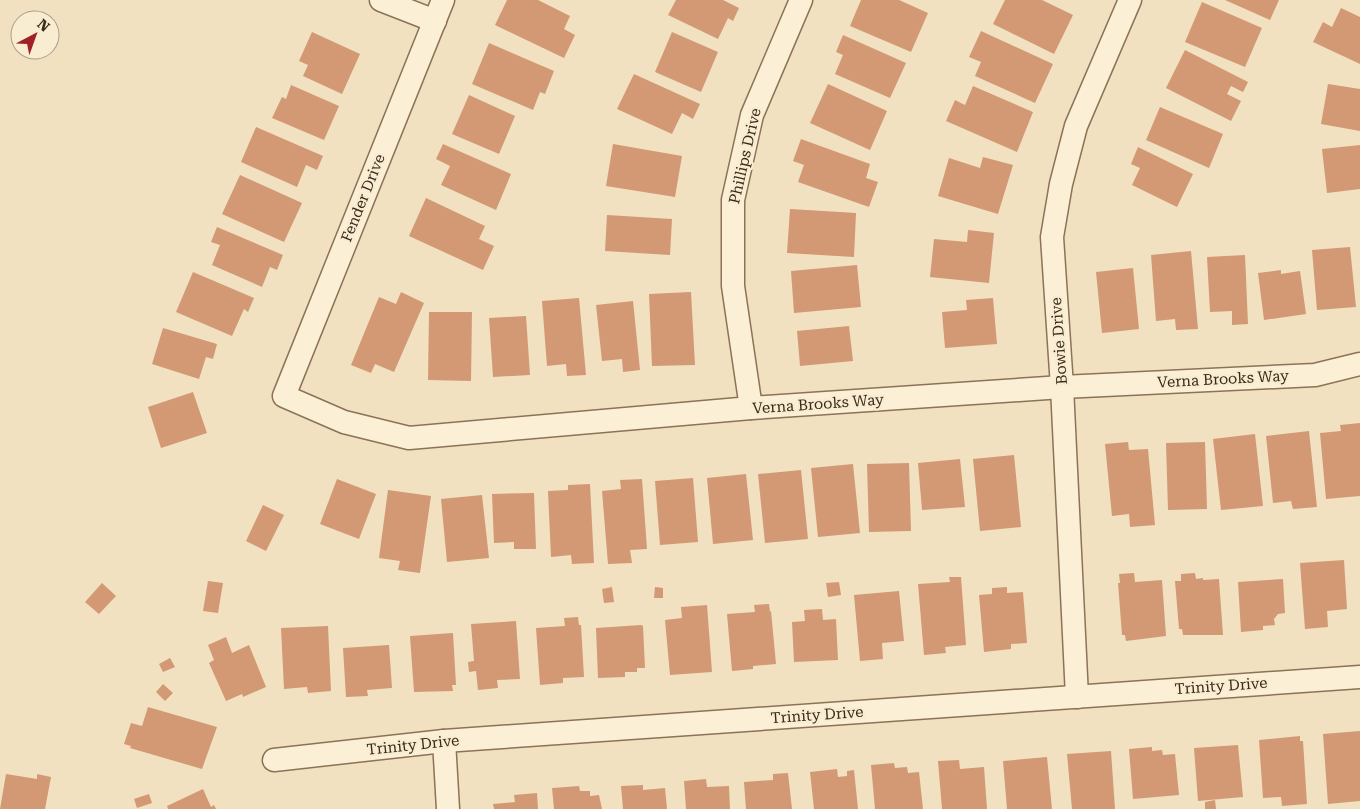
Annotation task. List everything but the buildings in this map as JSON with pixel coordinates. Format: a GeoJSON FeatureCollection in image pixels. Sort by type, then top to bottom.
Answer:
{"type":"FeatureCollection","features":[{"type":"Feature","properties":{"kind":"street"},"geometry":{"type":"LineString","coordinates":[[381,0],[435,21]]}},
{"type":"Feature","properties":{"kind":"street","name":"Fender Drive"},"geometry":{"type":"LineString","coordinates":[[284,396],[443,0]]}},
{"type":"Feature","properties":{"kind":"street","name":"Phillips Drive"},"geometry":{"type":"LineString","coordinates":[[751,408],[733,286],[733,200],[752,115],[800,0]]}},
{"type":"Feature","properties":{"kind":"street","name":"Bowie Drive"},"geometry":{"type":"LineString","coordinates":[[1077,696],[1062,387],[1052,237],[1061,184],[1076,126],[1130,0]]}},
{"type":"Feature","properties":{"kind":"street","name":"Verna Brooks Way"},"geometry":{"type":"LineString","coordinates":[[284,396],[344,422],[409,438],[751,408],[1062,387],[1315,375],[1360,364]]}},
{"type":"Feature","properties":{"kind":"street","name":"Trinity Drive"},"geometry":{"type":"LineString","coordinates":[[274,760],[444,741],[1360,676]]}},
{"type":"Feature","properties":{"kind":"street"},"geometry":{"type":"LineString","coordinates":[[444,741],[448,809]]}}]}
